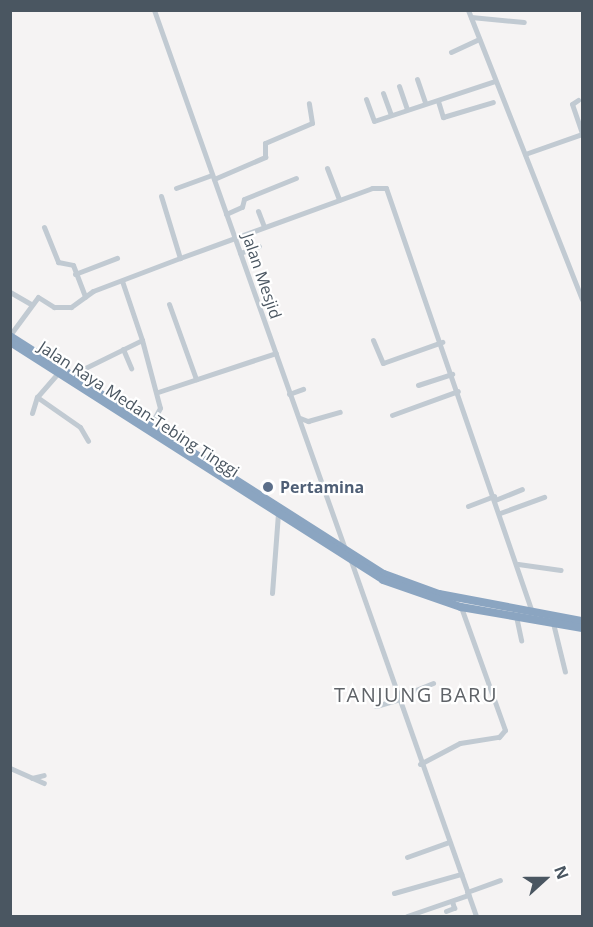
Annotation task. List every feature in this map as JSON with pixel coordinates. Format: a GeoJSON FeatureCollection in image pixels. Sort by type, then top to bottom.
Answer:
{"type":"FeatureCollection","features":[{"type":"Feature","properties":{"kind":"highway","name":"Jalan Raya Medan-Tebing Tinggi"},"geometry":{"type":"LineString","coordinates":[[10,335],[278,514],[351,561],[402,588],[462,607],[582,628]]}},
{"type":"Feature","properties":{"kind":"highway","name":"Jalan Raya Medan-Tebing Tinggi"},"geometry":{"type":"LineString","coordinates":[[12,347],[129,415],[151,424],[345,550],[423,589],[582,621]]}},
{"type":"Feature","properties":{"kind":"street","name":"Jalan Mesjid"},"geometry":{"type":"LineString","coordinates":[[154,10],[345,550]]}},
{"type":"Feature","properties":{"kind":"street"},"geometry":{"type":"LineString","coordinates":[[469,14],[524,22]]}},
{"type":"Feature","properties":{"kind":"street"},"geometry":{"type":"LineString","coordinates":[[469,14],[582,300]]}},
{"type":"Feature","properties":{"kind":"street"},"geometry":{"type":"LineString","coordinates":[[452,52],[479,39]]}},
{"type":"Feature","properties":{"kind":"street"},"geometry":{"type":"LineString","coordinates":[[417,79],[425,102]]}},
{"type":"Feature","properties":{"kind":"street"},"geometry":{"type":"LineString","coordinates":[[366,99],[374,121],[425,102],[438,101],[495,81]]}},
{"type":"Feature","properties":{"kind":"street"},"geometry":{"type":"LineString","coordinates":[[399,86],[407,109]]}},
{"type":"Feature","properties":{"kind":"street"},"geometry":{"type":"LineString","coordinates":[[383,93],[391,115]]}},
{"type":"Feature","properties":{"kind":"street"},"geometry":{"type":"LineString","coordinates":[[525,154],[582,133],[572,104],[578,100]]}},
{"type":"Feature","properties":{"kind":"street"},"geometry":{"type":"LineString","coordinates":[[438,101],[443,117],[494,102]]}},
{"type":"Feature","properties":{"kind":"street"},"geometry":{"type":"LineString","coordinates":[[176,188],[265,157],[265,143],[312,123],[309,103]]}},
{"type":"Feature","properties":{"kind":"street"},"geometry":{"type":"LineString","coordinates":[[327,168],[339,200]]}},
{"type":"Feature","properties":{"kind":"street"},"geometry":{"type":"LineString","coordinates":[[226,214],[242,208],[244,198],[296,178]]}},
{"type":"Feature","properties":{"kind":"street"},"geometry":{"type":"LineString","coordinates":[[10,335],[38,297],[54,307],[69,307],[85,297],[122,281],[235,237],[339,200],[386,188],[442,342],[518,564],[532,612]]}},
{"type":"Feature","properties":{"kind":"street"},"geometry":{"type":"LineString","coordinates":[[161,196],[180,258]]}},
{"type":"Feature","properties":{"kind":"street"},"geometry":{"type":"LineString","coordinates":[[258,211],[264,227]]}},
{"type":"Feature","properties":{"kind":"street"},"geometry":{"type":"LineString","coordinates":[[44,226],[59,265],[72,264],[85,297]]}},
{"type":"Feature","properties":{"kind":"street"},"geometry":{"type":"LineString","coordinates":[[240,253],[259,246]]}},
{"type":"Feature","properties":{"kind":"street"},"geometry":{"type":"LineString","coordinates":[[75,274],[117,258]]}},
{"type":"Feature","properties":{"kind":"street"},"geometry":{"type":"LineString","coordinates":[[122,281],[158,392],[160,408],[151,424]]}},
{"type":"Feature","properties":{"kind":"street"},"geometry":{"type":"LineString","coordinates":[[10,292],[31,304]]}},
{"type":"Feature","properties":{"kind":"street"},"geometry":{"type":"LineString","coordinates":[[170,304],[196,380]]}},
{"type":"Feature","properties":{"kind":"street"},"geometry":{"type":"LineString","coordinates":[[71,375],[142,340]]}},
{"type":"Feature","properties":{"kind":"street"},"geometry":{"type":"LineString","coordinates":[[373,340],[383,363],[442,342]]}},
{"type":"Feature","properties":{"kind":"street"},"geometry":{"type":"LineString","coordinates":[[123,349],[131,368]]}},
{"type":"Feature","properties":{"kind":"street"},"geometry":{"type":"LineString","coordinates":[[158,392],[276,353]]}},
{"type":"Feature","properties":{"kind":"street"},"geometry":{"type":"LineString","coordinates":[[32,413],[37,397],[58,373]]}},
{"type":"Feature","properties":{"kind":"street"},"geometry":{"type":"LineString","coordinates":[[418,385],[452,374]]}},
{"type":"Feature","properties":{"kind":"street"},"geometry":{"type":"LineString","coordinates":[[290,394],[303,388]]}},
{"type":"Feature","properties":{"kind":"street"},"geometry":{"type":"LineString","coordinates":[[392,415],[458,391]]}},
{"type":"Feature","properties":{"kind":"street"},"geometry":{"type":"LineString","coordinates":[[37,397],[80,427],[88,441]]}},
{"type":"Feature","properties":{"kind":"street"},"geometry":{"type":"LineString","coordinates":[[300,418],[308,421],[340,412]]}},
{"type":"Feature","properties":{"kind":"street"},"geometry":{"type":"LineString","coordinates":[[468,506],[522,489]]}},
{"type":"Feature","properties":{"kind":"street"},"geometry":{"type":"LineString","coordinates":[[500,513],[544,497]]}},
{"type":"Feature","properties":{"kind":"street"},"geometry":{"type":"LineString","coordinates":[[272,593],[278,514]]}},
{"type":"Feature","properties":{"kind":"street"},"geometry":{"type":"LineString","coordinates":[[351,561],[397,699],[476,916]]}},
{"type":"Feature","properties":{"kind":"street"},"geometry":{"type":"LineString","coordinates":[[518,564],[561,570]]}},
{"type":"Feature","properties":{"kind":"street"},"geometry":{"type":"LineString","coordinates":[[420,764],[460,743],[499,737],[505,730],[462,607]]}},
{"type":"Feature","properties":{"kind":"street"},"geometry":{"type":"LineString","coordinates":[[516,616],[521,640]]}},
{"type":"Feature","properties":{"kind":"street"},"geometry":{"type":"LineString","coordinates":[[553,623],[565,672]]}},
{"type":"Feature","properties":{"kind":"street"},"geometry":{"type":"LineString","coordinates":[[376,706],[433,683]]}},
{"type":"Feature","properties":{"kind":"street"},"geometry":{"type":"LineString","coordinates":[[10,768],[44,783]]}},
{"type":"Feature","properties":{"kind":"street"},"geometry":{"type":"LineString","coordinates":[[30,778],[44,775]]}},
{"type":"Feature","properties":{"kind":"street"},"geometry":{"type":"LineString","coordinates":[[407,857],[449,842]]}},
{"type":"Feature","properties":{"kind":"street"},"geometry":{"type":"LineString","coordinates":[[394,893],[461,874]]}},
{"type":"Feature","properties":{"kind":"street"},"geometry":{"type":"LineString","coordinates":[[408,916],[452,901],[500,880]]}},
{"type":"Feature","properties":{"kind":"street"},"geometry":{"type":"LineString","coordinates":[[446,911],[454,908],[452,901]]}},
{"type":"Feature","properties":{"kind":"place","name":"Pertamina"},"geometry":{"type":"Point","coordinates":[268,487]}},
{"type":"Feature","properties":{"kind":"district","name":"TANJUNG BARU"},"geometry":{"type":"Point","coordinates":[416,694]}}]}
